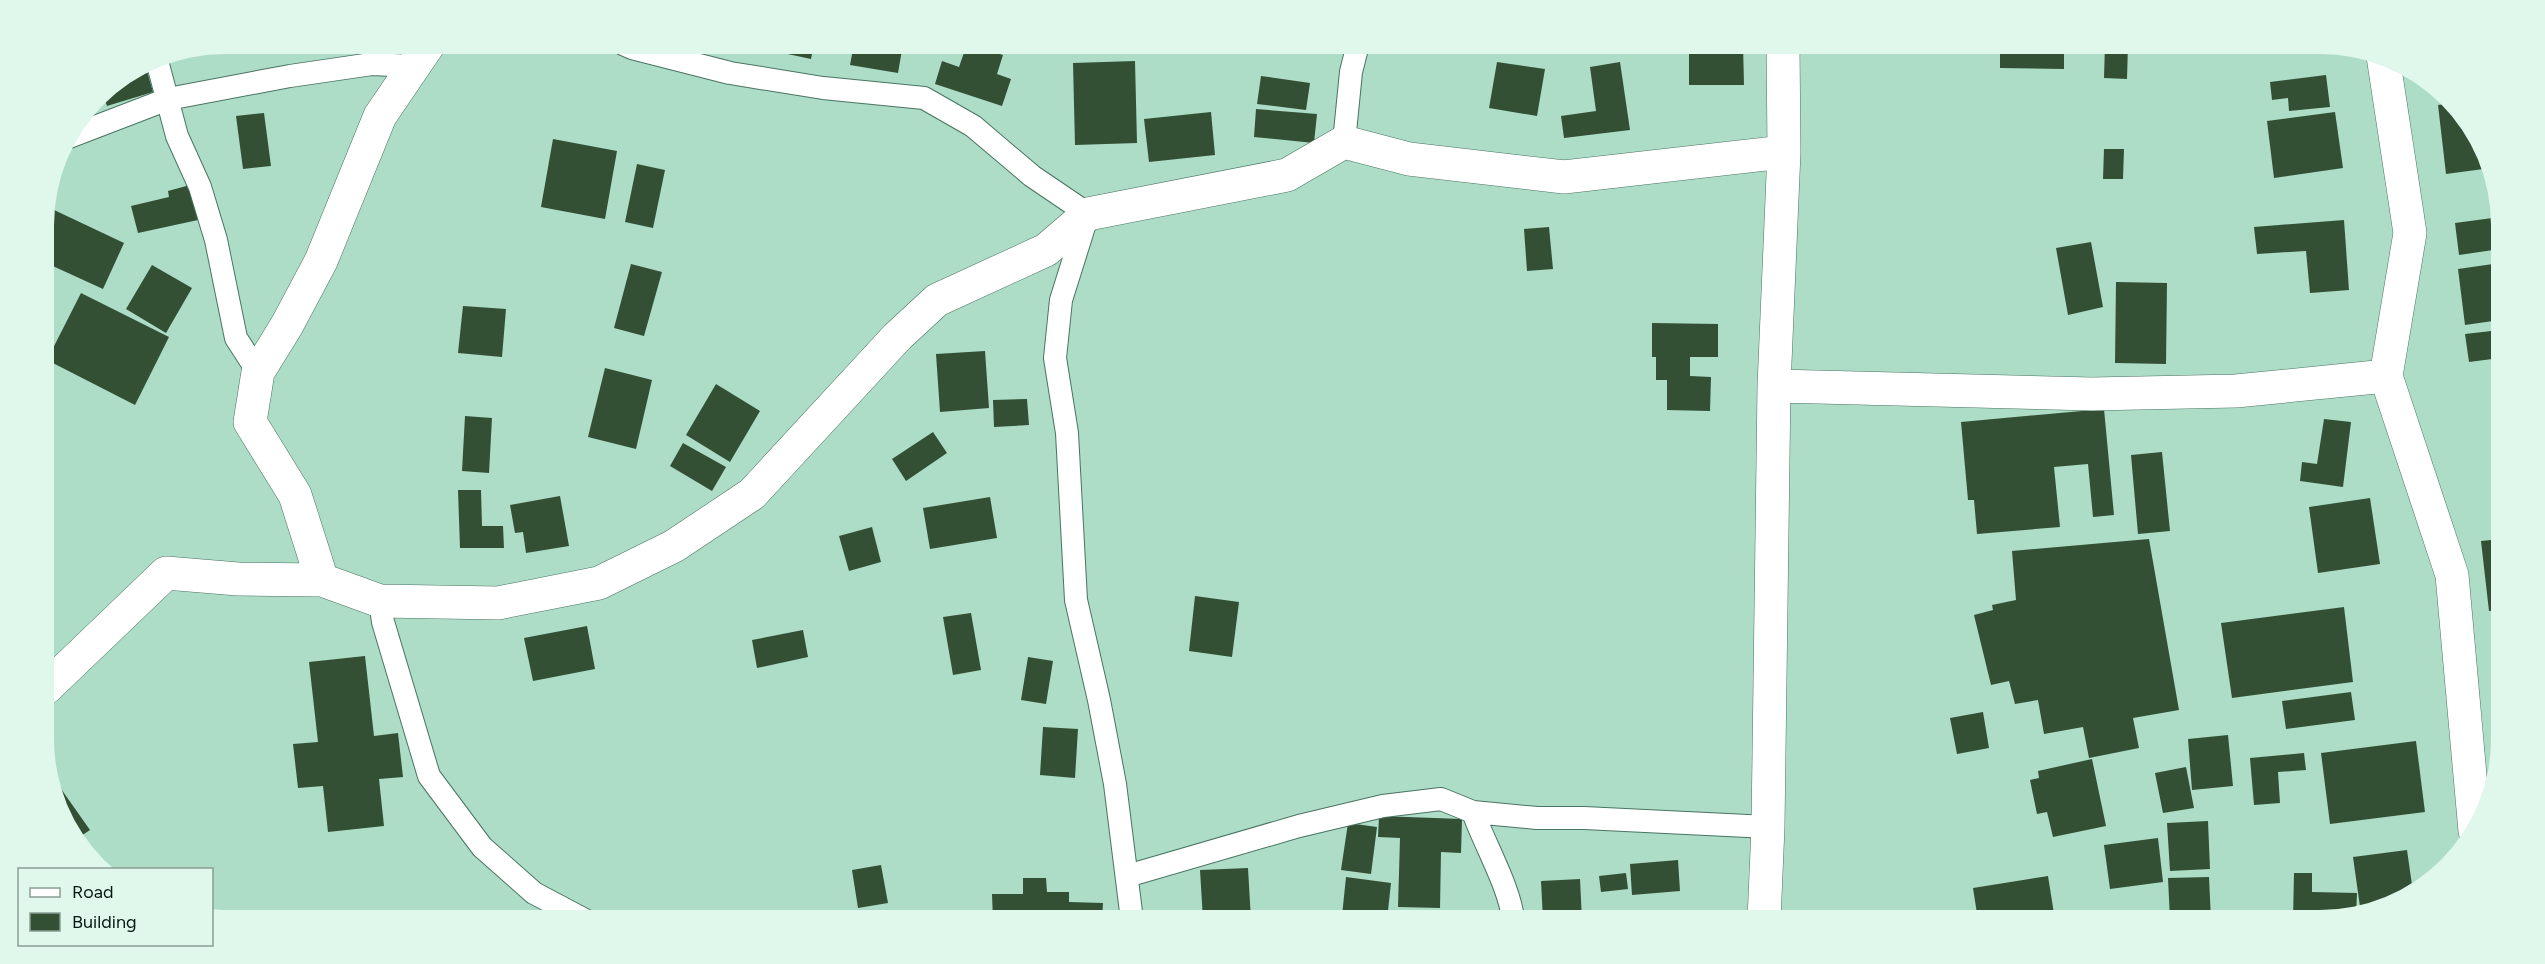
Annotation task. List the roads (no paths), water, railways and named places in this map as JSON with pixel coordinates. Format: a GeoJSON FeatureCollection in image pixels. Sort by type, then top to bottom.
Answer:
{"type":"FeatureCollection","features":[{"type":"Feature","properties":{"kind":"street"},"geometry":{"type":"LineString","coordinates":[[1764,910],[1768,827],[1774,386],[1784,152],[1783,54]]}},
{"type":"Feature","properties":{"kind":"street"},"geometry":{"type":"LineString","coordinates":[[322,580],[295,495],[250,422],[258,372],[287,325],[321,261],[380,116],[421,55]]}},
{"type":"Feature","properties":{"kind":"street"},"geometry":{"type":"LineString","coordinates":[[2385,67],[2410,233],[2386,375],[2452,575],[2473,814]]}},
{"type":"Feature","properties":{"kind":"street"},"geometry":{"type":"LineString","coordinates":[[54,680],[166,573],[238,579],[322,580],[380,601],[498,603],[599,583],[674,546],[752,494],[897,337],[937,300],[1046,250],[1088,214],[1287,175],[1344,142],[1409,159],[1564,177],[1784,152]]}},
{"type":"Feature","properties":{"kind":"street"},"geometry":{"type":"LineString","coordinates":[[1774,386],[2092,394],[2236,391],[2386,375]]}},
{"type":"Feature","properties":{"kind":"lane"},"geometry":{"type":"LineString","coordinates":[[656,54],[730,73],[823,88],[924,98],[973,126],[1032,176],[1088,214],[1061,300],[1055,358],[1068,433],[1076,600],[1100,700],[1115,784],[1131,910]]}},
{"type":"Feature","properties":{"kind":"lane"},"geometry":{"type":"LineString","coordinates":[[1344,142],[1356,54]]}},
{"type":"Feature","properties":{"kind":"lane"},"geometry":{"type":"LineString","coordinates":[[82,132],[168,99],[421,55]]}},
{"type":"Feature","properties":{"kind":"lane"},"geometry":{"type":"LineString","coordinates":[[159,68],[177,136],[200,187],[216,240],[236,338],[258,372]]}},
{"type":"Feature","properties":{"kind":"lane"},"geometry":{"type":"LineString","coordinates":[[380,601],[383,622],[429,776],[482,847],[534,893],[566,910]]}},
{"type":"Feature","properties":{"kind":"lane"},"geometry":{"type":"LineString","coordinates":[[1127,876],[1299,826],[1383,806],[1441,799],[1473,812],[1537,818],[1584,818],[1768,827]]}},
{"type":"Feature","properties":{"kind":"lane"},"geometry":{"type":"LineString","coordinates":[[1473,812],[1483,842],[1500,877],[1510,910]]}}]}
